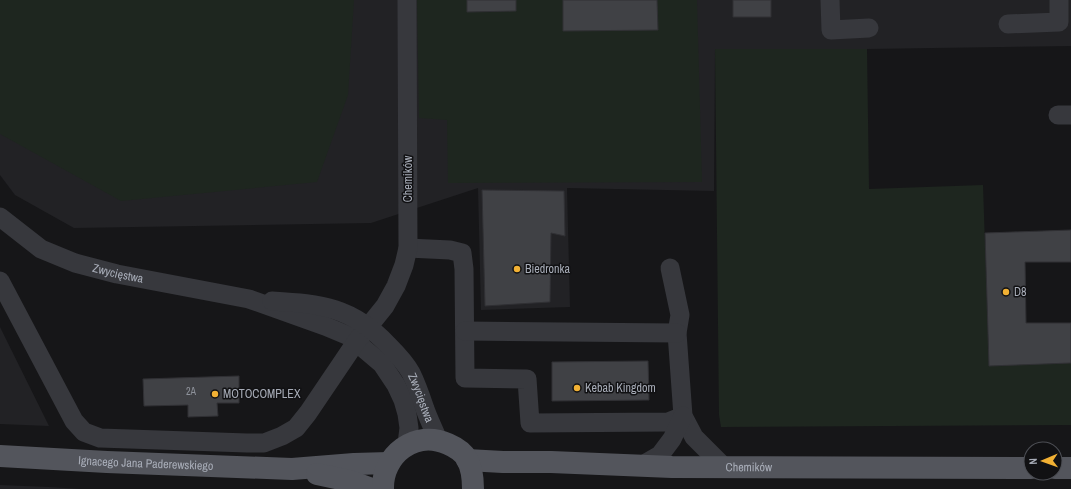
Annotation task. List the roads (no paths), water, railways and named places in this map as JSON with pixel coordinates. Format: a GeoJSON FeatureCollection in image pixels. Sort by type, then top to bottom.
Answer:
{"type":"FeatureCollection","features":[{"type":"Feature","properties":{"kind":"main road"},"geometry":{"type":"LineString","coordinates":[[382,489],[384,473],[389,463],[407,444],[418,441],[438,440],[453,446],[461,452],[467,460],[472,477],[473,489]]}},
{"type":"Feature","properties":{"kind":"main road","name":"Ignacego Jana Paderewskiego"},"geometry":{"type":"LineString","coordinates":[[0,456],[107,462],[292,469],[389,463]]}},
{"type":"Feature","properties":{"kind":"main road","name":"Chemików"},"geometry":{"type":"LineString","coordinates":[[467,460],[641,466],[1023,468]]}},
{"type":"Feature","properties":{"kind":"main road","name":"Ignacego Jana Paderewskiego"},"geometry":{"type":"LineString","coordinates":[[292,469],[350,481],[372,489]]}},
{"type":"Feature","properties":{"kind":"street","name":"Chemików"},"geometry":{"type":"LineString","coordinates":[[0,281],[74,421],[84,432],[100,438],[264,443],[282,436],[296,428],[308,413],[356,342],[385,306],[396,286],[404,265],[408,248],[407,0]]}},
{"type":"Feature","properties":{"kind":"street"},"geometry":{"type":"LineString","coordinates":[[830,0],[832,30],[869,28]]}},
{"type":"Feature","properties":{"kind":"street"},"geometry":{"type":"LineString","coordinates":[[1008,24],[1059,22],[1058,0]]}},
{"type":"Feature","properties":{"kind":"street","name":"Zwycięstwa"},"geometry":{"type":"LineString","coordinates":[[0,217],[41,249],[75,263],[117,274],[249,300],[325,326],[348,336],[382,364],[396,385],[403,400],[407,414],[409,428],[407,444]]}},
{"type":"Feature","properties":{"kind":"street"},"geometry":{"type":"LineString","coordinates":[[408,248],[450,250],[462,253],[464,269],[465,378],[527,379],[530,424],[668,422],[683,416]]}},
{"type":"Feature","properties":{"kind":"street"},"geometry":{"type":"LineString","coordinates":[[670,268],[680,315],[677,333],[683,416],[694,437],[723,466]]}},
{"type":"Feature","properties":{"kind":"street","name":"Zwycięstwa"},"geometry":{"type":"LineString","coordinates":[[249,300],[309,303],[332,308],[343,312],[369,327],[398,355],[410,372],[419,390],[438,440]]}},
{"type":"Feature","properties":{"kind":"street"},"geometry":{"type":"LineString","coordinates":[[465,331],[677,333]]}},
{"type":"Feature","properties":{"kind":"street"},"geometry":{"type":"LineString","coordinates":[[641,466],[660,455],[672,439],[683,416]]}},
{"type":"Feature","properties":{"kind":"place","name":"Biedronka"},"geometry":{"type":"Point","coordinates":[517,269]}},
{"type":"Feature","properties":{"kind":"place","name":"D8"},"geometry":{"type":"Point","coordinates":[1006,292]}},
{"type":"Feature","properties":{"kind":"place","name":"Kebab Kingdom"},"geometry":{"type":"Point","coordinates":[577,388]}},
{"type":"Feature","properties":{"kind":"place","name":"MOTOCOMPLEX"},"geometry":{"type":"Point","coordinates":[215,394]}}]}
